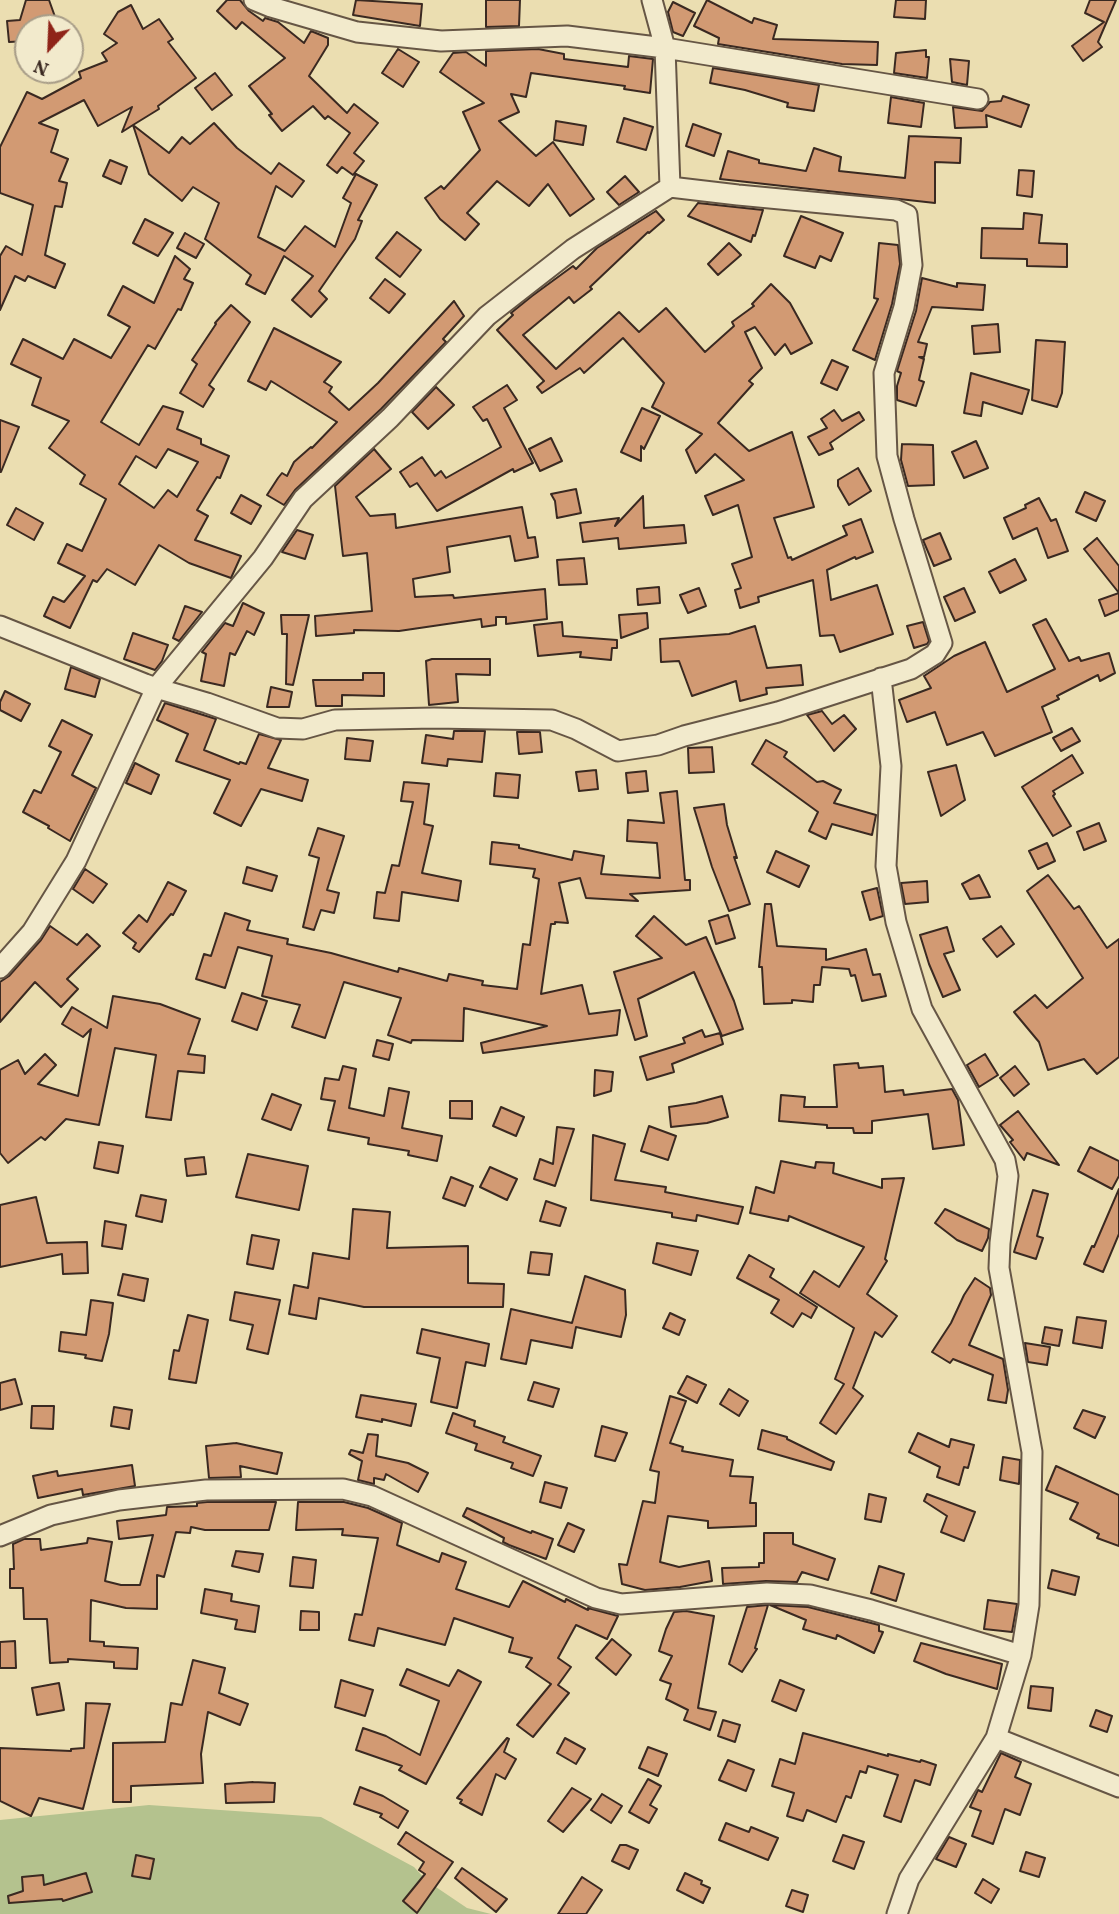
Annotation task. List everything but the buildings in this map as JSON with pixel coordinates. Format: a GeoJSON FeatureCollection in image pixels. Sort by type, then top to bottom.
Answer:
{"type":"FeatureCollection","features":[{"type":"Feature","properties":{"kind":"street"},"geometry":{"type":"LineString","coordinates":[[254,0],[271,8],[357,32],[441,41],[566,36],[664,48],[978,99]]}},
{"type":"Feature","properties":{"kind":"street"},"geometry":{"type":"LineString","coordinates":[[652,0],[664,48],[670,187]]}},
{"type":"Feature","properties":{"kind":"street"},"geometry":{"type":"LineString","coordinates":[[0,626],[156,688],[277,728],[303,729],[335,720],[552,720],[618,751],[658,745],[778,712],[911,669],[935,654],[942,643],[887,456],[884,373],[904,307],[912,265],[906,215],[897,210],[670,187],[573,249],[486,316],[390,418],[303,499],[263,558],[156,688],[76,861],[32,932],[0,968]]}},
{"type":"Feature","properties":{"kind":"street"},"geometry":{"type":"LineString","coordinates":[[881,678],[891,766],[886,866],[905,957],[922,1009],[1005,1160],[1008,1177],[999,1268],[1032,1452],[1030,1605],[1021,1655],[996,1738],[909,1879],[897,1914]]}},
{"type":"Feature","properties":{"kind":"street"},"geometry":{"type":"LineString","coordinates":[[0,1536],[51,1516],[119,1500],[206,1490],[343,1489],[372,1496],[596,1598],[621,1604],[768,1593],[810,1595],[871,1610],[1021,1655]]}},
{"type":"Feature","properties":{"kind":"street"},"geometry":{"type":"LineString","coordinates":[[996,1738],[1119,1787]]}},
{"type":"Feature","properties":{"kind":"green space"},"geometry":{"type":"Polygon","coordinates":[[[149,1805],[321,1817],[414,1867],[427,1881],[467,1908],[491,1914],[0,1914],[0,1820],[149,1805]]]}}]}
